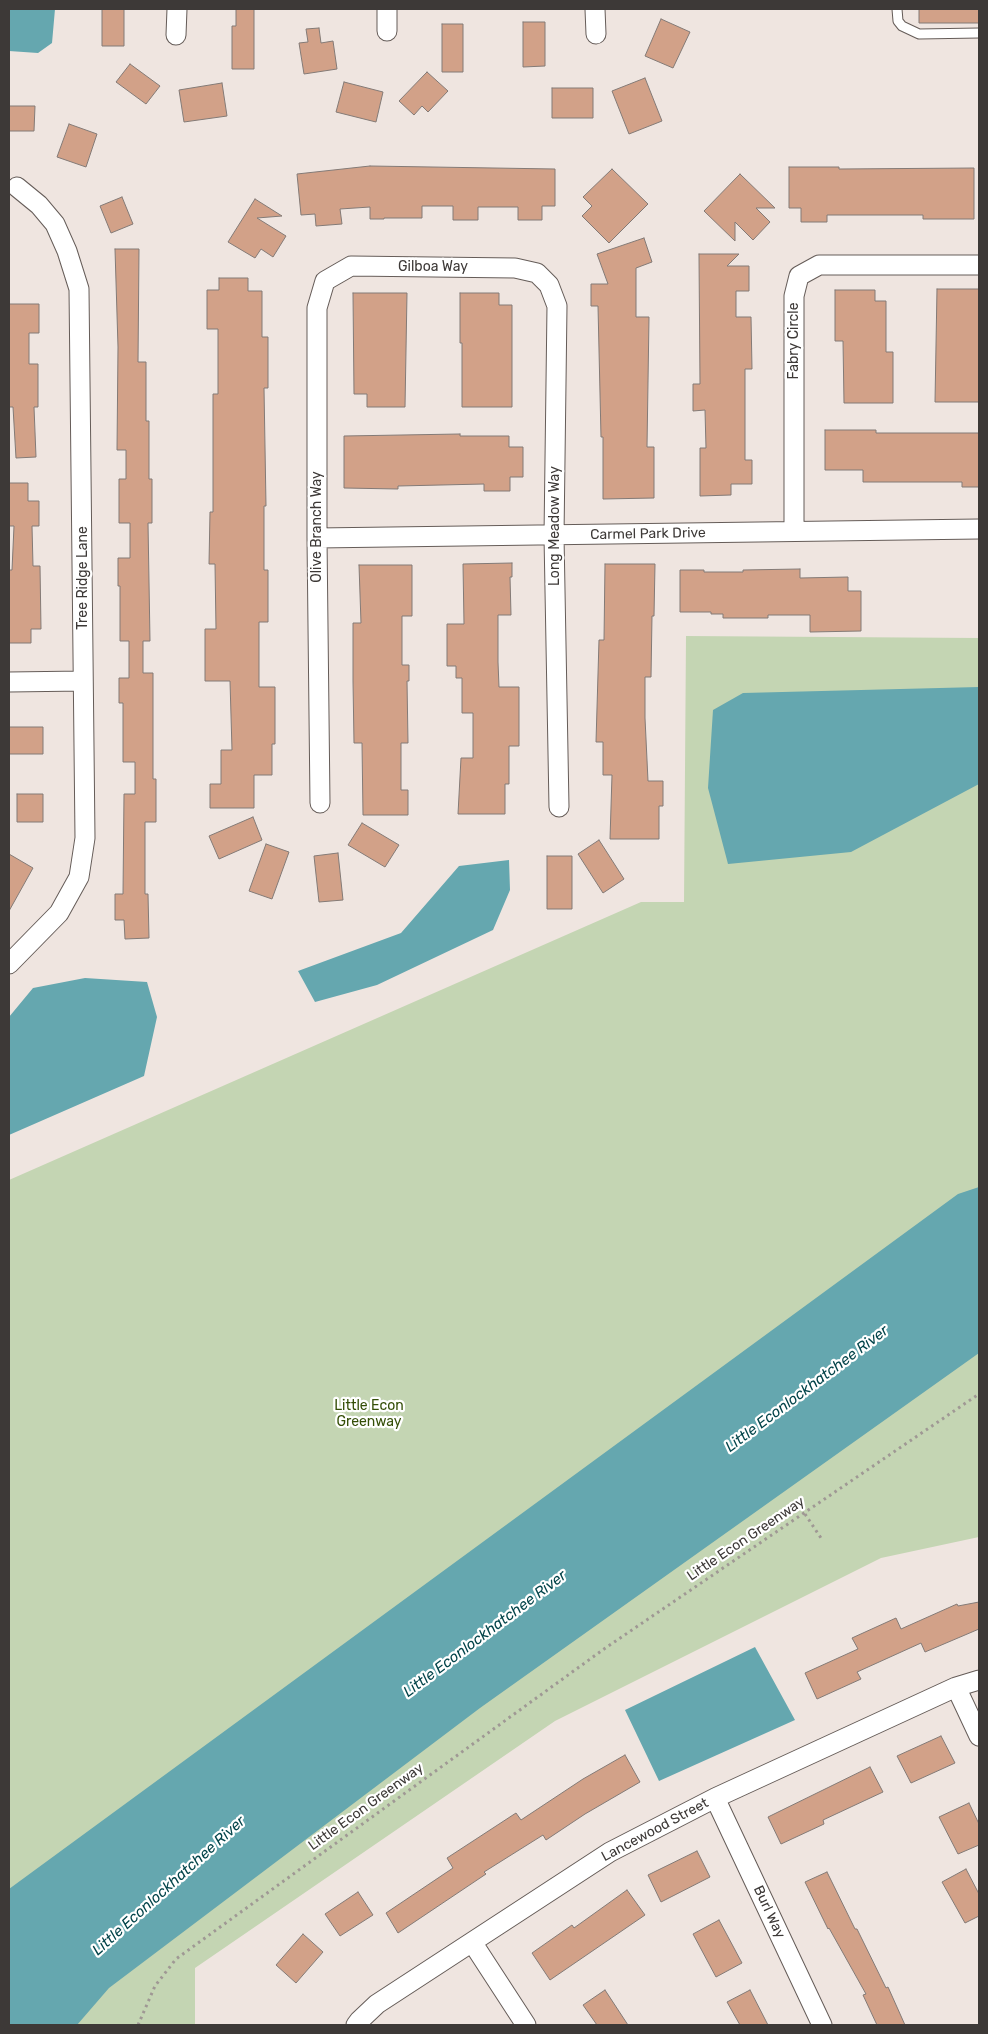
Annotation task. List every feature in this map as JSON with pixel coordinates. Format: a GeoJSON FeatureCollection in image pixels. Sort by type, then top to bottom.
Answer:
{"type":"FeatureCollection","features":[{"type":"Feature","properties":{"kind":"street"},"geometry":{"type":"LineString","coordinates":[[176,36],[177,9]]}},
{"type":"Feature","properties":{"kind":"street"},"geometry":{"type":"LineString","coordinates":[[387,9],[387,31]]}},
{"type":"Feature","properties":{"kind":"street"},"geometry":{"type":"LineString","coordinates":[[595,9],[596,34]]}},
{"type":"Feature","properties":{"kind":"street","name":"Tree Ridge Lane"},"geometry":{"type":"LineString","coordinates":[[10,961],[59,913],[79,877],[85,838],[79,289],[67,250],[55,224],[39,205],[17,187]]}},
{"type":"Feature","properties":{"kind":"street","name":"Fabry Circle"},"geometry":{"type":"LineString","coordinates":[[794,530],[794,296],[799,276],[819,265],[979,265]]}},
{"type":"Feature","properties":{"kind":"street","name":"Gilboa Way"},"geometry":{"type":"LineString","coordinates":[[351,266],[515,268]]}},
{"type":"Feature","properties":{"kind":"street","name":"Olive Branch Way"},"geometry":{"type":"LineString","coordinates":[[320,803],[317,308],[325,281],[351,266]]}},
{"type":"Feature","properties":{"kind":"street","name":"Long Meadow Way"},"geometry":{"type":"LineString","coordinates":[[515,268],[537,273],[549,285],[557,306],[554,536],[559,807]]}},
{"type":"Feature","properties":{"kind":"street","name":"Carmel Park Drive"},"geometry":{"type":"LineString","coordinates":[[317,538],[554,536],[794,530],[979,529]]}},
{"type":"Feature","properties":{"kind":"street"},"geometry":{"type":"LineString","coordinates":[[9,682],[84,681]]}},
{"type":"Feature","properties":{"kind":"street","name":"Lancewood Street"},"geometry":{"type":"LineString","coordinates":[[356,2025],[377,2004],[610,1852],[715,1798],[956,1686],[979,1680]]}},
{"type":"Feature","properties":{"kind":"street"},"geometry":{"type":"LineString","coordinates":[[956,1686],[978,1730]]}},
{"type":"Feature","properties":{"kind":"street","name":"Burl Way"},"geometry":{"type":"LineString","coordinates":[[715,1798],[822,2025]]}},
{"type":"Feature","properties":{"kind":"street"},"geometry":{"type":"LineString","coordinates":[[472,1942],[526,2025]]}},
{"type":"Feature","properties":{"kind":"lane"},"geometry":{"type":"LineString","coordinates":[[897,9],[898,21],[902,26],[919,34],[979,33]]}},
{"type":"Feature","properties":{"kind":"path","name":"Little Econ Greenway"},"geometry":{"type":"LineString","coordinates":[[138,2025],[155,1986],[176,1959],[604,1649],[979,1394]]}},
{"type":"Feature","properties":{"kind":"path"},"geometry":{"type":"LineString","coordinates":[[805,1514],[821,1538]]}},
{"type":"Feature","properties":{"kind":"green space","name":"Little Econ Greenway"},"geometry":{"type":"Polygon","coordinates":[[[686,636],[979,638],[979,1537],[881,1558],[555,1721],[195,1968],[195,2025],[9,2025],[9,1180],[641,902],[684,902],[686,636]]]}},
{"type":"Feature","properties":{"kind":"water"},"geometry":{"type":"Polygon","coordinates":[[[9,9],[55,9],[52,43],[38,53],[9,51],[9,9]]]}},
{"type":"Feature","properties":{"kind":"water"},"geometry":{"type":"Polygon","coordinates":[[[979,687],[979,784],[851,852],[728,864],[708,788],[713,710],[743,693],[979,687]]]}},
{"type":"Feature","properties":{"kind":"water"},"geometry":{"type":"Polygon","coordinates":[[[509,860],[510,890],[493,930],[377,985],[315,1002],[298,971],[401,933],[459,866],[509,860]]]}},
{"type":"Feature","properties":{"kind":"water"},"geometry":{"type":"Polygon","coordinates":[[[85,978],[147,982],[157,1017],[144,1076],[9,1135],[9,1017],[33,988],[85,978]]]}},
{"type":"Feature","properties":{"kind":"water","name":"Little Econlockhatchee River"},"geometry":{"type":"Polygon","coordinates":[[[979,1187],[979,1353],[480,1708],[109,1988],[77,2025],[9,2025],[9,1889],[958,1194],[979,1187]]]}},
{"type":"Feature","properties":{"kind":"water"},"geometry":{"type":"Polygon","coordinates":[[[755,1647],[795,1720],[659,1781],[625,1710],[755,1647]]]}},
{"type":"Feature","properties":{"kind":"building"},"geometry":{"type":"Polygon","coordinates":[[[102,9],[124,9],[124,46],[102,46],[102,9]]]}},
{"type":"Feature","properties":{"kind":"building"},"geometry":{"type":"Polygon","coordinates":[[[236,9],[254,9],[254,69],[232,69],[232,26],[236,26],[236,9]]]}},
{"type":"Feature","properties":{"kind":"building"},"geometry":{"type":"Polygon","coordinates":[[[919,9],[979,9],[979,23],[919,23],[919,9]]]}},
{"type":"Feature","properties":{"kind":"building"},"geometry":{"type":"Polygon","coordinates":[[[661,19],[690,32],[673,68],[645,56],[661,19]]]}},
{"type":"Feature","properties":{"kind":"building"},"geometry":{"type":"Polygon","coordinates":[[[523,22],[545,22],[545,66],[523,67],[523,22]]]}},
{"type":"Feature","properties":{"kind":"building"},"geometry":{"type":"Polygon","coordinates":[[[442,24],[463,24],[463,72],[442,72],[442,24]]]}},
{"type":"Feature","properties":{"kind":"building"},"geometry":{"type":"Polygon","coordinates":[[[319,28],[321,43],[333,41],[337,69],[304,74],[299,43],[308,42],[306,29],[319,28]]]}},
{"type":"Feature","properties":{"kind":"building"},"geometry":{"type":"Polygon","coordinates":[[[130,64],[160,86],[146,104],[116,82],[130,64]]]}},
{"type":"Feature","properties":{"kind":"building"},"geometry":{"type":"Polygon","coordinates":[[[427,72],[448,91],[428,112],[422,106],[414,115],[399,101],[427,72]]]}},
{"type":"Feature","properties":{"kind":"building"},"geometry":{"type":"Polygon","coordinates":[[[645,78],[662,121],[629,134],[612,91],[645,78]]]}},
{"type":"Feature","properties":{"kind":"building"},"geometry":{"type":"Polygon","coordinates":[[[344,82],[383,92],[376,122],[336,112],[344,82]]]}},
{"type":"Feature","properties":{"kind":"building"},"geometry":{"type":"Polygon","coordinates":[[[222,83],[227,116],[184,122],[179,90],[222,83]]]}},
{"type":"Feature","properties":{"kind":"building"},"geometry":{"type":"Polygon","coordinates":[[[552,88],[593,88],[593,118],[552,118],[552,88]]]}},
{"type":"Feature","properties":{"kind":"building"},"geometry":{"type":"Polygon","coordinates":[[[9,106],[35,106],[34,131],[9,131],[9,106]]]}},
{"type":"Feature","properties":{"kind":"building"},"geometry":{"type":"Polygon","coordinates":[[[69,124],[97,134],[86,167],[57,157],[69,124]]]}},
{"type":"Feature","properties":{"kind":"building"},"geometry":{"type":"Polygon","coordinates":[[[370,166],[555,169],[555,206],[542,206],[542,220],[518,220],[518,207],[478,207],[478,220],[453,220],[453,206],[422,206],[422,218],[370,219],[370,207],[340,209],[342,224],[316,226],[315,214],[301,215],[297,174],[370,166]]]}},
{"type":"Feature","properties":{"kind":"building"},"geometry":{"type":"Polygon","coordinates":[[[789,167],[839,167],[839,169],[974,168],[974,219],[923,219],[923,215],[827,215],[827,222],[801,222],[801,208],[789,208],[789,167]]]}},
{"type":"Feature","properties":{"kind":"building"},"geometry":{"type":"Polygon","coordinates":[[[612,169],[648,204],[609,243],[582,216],[592,206],[583,197],[612,169]]]}},
{"type":"Feature","properties":{"kind":"building"},"geometry":{"type":"Polygon","coordinates":[[[740,174],[775,208],[756,208],[770,222],[753,240],[735,222],[735,241],[704,211],[740,174]]]}},
{"type":"Feature","properties":{"kind":"building"},"geometry":{"type":"Polygon","coordinates":[[[122,197],[133,224],[111,233],[100,206],[122,197]]]}},
{"type":"Feature","properties":{"kind":"building"},"geometry":{"type":"Polygon","coordinates":[[[255,199],[282,216],[257,218],[286,236],[273,257],[261,249],[255,258],[228,242],[255,199]]]}},
{"type":"Feature","properties":{"kind":"building"},"geometry":{"type":"Polygon","coordinates":[[[644,238],[652,262],[636,268],[636,317],[649,317],[647,447],[654,447],[654,498],[603,499],[603,437],[601,437],[598,306],[591,306],[591,284],[608,284],[597,254],[644,238]]]}},
{"type":"Feature","properties":{"kind":"building"},"geometry":{"type":"Polygon","coordinates":[[[115,249],[139,249],[138,362],[146,362],[146,421],[149,421],[149,479],[152,479],[152,523],[148,523],[150,641],[143,641],[143,673],[153,673],[153,779],[156,779],[156,822],[145,822],[145,894],[148,894],[149,938],[125,939],[124,920],[115,920],[115,894],[123,894],[124,794],[135,794],[135,762],[123,762],[123,703],[119,703],[119,678],[129,678],[129,641],[120,641],[118,558],[130,558],[130,523],[119,523],[119,479],[126,479],[126,450],[117,450],[118,347],[115,249]]]}},
{"type":"Feature","properties":{"kind":"building"},"geometry":{"type":"Polygon","coordinates":[[[699,254],[739,254],[727,266],[749,266],[749,291],[736,291],[736,317],[751,317],[752,369],[745,369],[745,460],[752,460],[752,484],[731,484],[731,495],[700,496],[700,448],[706,448],[705,410],[693,411],[693,384],[700,384],[699,254]]]}},
{"type":"Feature","properties":{"kind":"building"},"geometry":{"type":"Polygon","coordinates":[[[219,278],[248,278],[248,291],[262,291],[262,337],[268,337],[268,388],[264,388],[266,506],[264,506],[264,570],[268,570],[268,622],[259,622],[259,687],[275,687],[275,744],[272,744],[272,775],[254,775],[254,808],[210,808],[210,784],[221,784],[221,750],[232,750],[230,681],[205,681],[205,629],[216,629],[215,564],[209,564],[210,512],[213,512],[213,394],[218,394],[218,329],[207,329],[207,290],[219,290],[219,278]]]}},
{"type":"Feature","properties":{"kind":"building"},"geometry":{"type":"Polygon","coordinates":[[[937,289],[979,289],[979,402],[935,402],[937,289]]]}},
{"type":"Feature","properties":{"kind":"building"},"geometry":{"type":"Polygon","coordinates":[[[835,290],[875,290],[875,301],[886,301],[886,352],[893,352],[893,403],[844,403],[843,341],[835,341],[835,290]]]}},
{"type":"Feature","properties":{"kind":"building"},"geometry":{"type":"Polygon","coordinates":[[[353,293],[407,293],[405,407],[367,407],[367,394],[354,394],[353,293]]]}},
{"type":"Feature","properties":{"kind":"building"},"geometry":{"type":"Polygon","coordinates":[[[460,293],[499,293],[499,305],[512,305],[512,407],[462,407],[460,293]]]}},
{"type":"Feature","properties":{"kind":"building"},"geometry":{"type":"Polygon","coordinates":[[[9,304],[39,304],[39,333],[29,333],[29,364],[38,364],[38,407],[34,407],[36,457],[16,458],[13,407],[9,407],[9,304]]]}},
{"type":"Feature","properties":{"kind":"building"},"geometry":{"type":"Polygon","coordinates":[[[825,430],[876,430],[876,433],[979,433],[979,487],[962,487],[962,482],[863,482],[863,470],[825,470],[825,430]]]}},
{"type":"Feature","properties":{"kind":"building"},"geometry":{"type":"Polygon","coordinates":[[[460,434],[460,436],[509,436],[509,447],[523,447],[523,477],[510,477],[510,491],[484,491],[484,484],[398,486],[398,489],[344,488],[344,436],[460,434]]]}},
{"type":"Feature","properties":{"kind":"building"},"geometry":{"type":"Polygon","coordinates":[[[9,483],[28,483],[28,501],[39,501],[39,526],[32,526],[33,566],[40,566],[41,629],[31,629],[31,643],[9,643],[9,570],[12,570],[14,526],[9,526],[9,483]]]}},
{"type":"Feature","properties":{"kind":"building"},"geometry":{"type":"Polygon","coordinates":[[[512,563],[512,577],[510,577],[511,615],[498,615],[499,687],[519,687],[519,746],[509,746],[509,784],[505,784],[505,814],[458,814],[461,758],[473,758],[473,713],[462,713],[462,678],[456,678],[456,666],[447,666],[447,624],[464,624],[463,564],[512,563]]]}},
{"type":"Feature","properties":{"kind":"building"},"geometry":{"type":"Polygon","coordinates":[[[605,564],[655,564],[651,677],[645,677],[645,718],[648,781],[663,781],[663,806],[659,806],[659,839],[610,839],[612,775],[603,775],[603,742],[596,742],[599,640],[604,640],[605,564]]]}},
{"type":"Feature","properties":{"kind":"building"},"geometry":{"type":"Polygon","coordinates":[[[359,565],[412,565],[412,616],[402,616],[402,665],[409,665],[409,681],[407,681],[408,743],[401,743],[401,790],[408,790],[408,815],[363,815],[362,743],[354,743],[353,681],[353,623],[361,623],[359,565]]]}},
{"type":"Feature","properties":{"kind":"building"},"geometry":{"type":"Polygon","coordinates":[[[800,569],[800,578],[848,577],[848,591],[861,591],[861,631],[810,632],[810,615],[768,615],[768,618],[723,618],[723,614],[711,614],[711,612],[680,612],[680,570],[743,572],[743,570],[800,569]]]}},
{"type":"Feature","properties":{"kind":"building"},"geometry":{"type":"Polygon","coordinates":[[[9,727],[43,727],[43,754],[9,754],[9,727]]]}},
{"type":"Feature","properties":{"kind":"building"},"geometry":{"type":"Polygon","coordinates":[[[17,794],[43,794],[43,822],[17,822],[17,794]]]}},
{"type":"Feature","properties":{"kind":"building"},"geometry":{"type":"Polygon","coordinates":[[[253,817],[262,840],[219,859],[209,836],[253,817]]]}},
{"type":"Feature","properties":{"kind":"building"},"geometry":{"type":"Polygon","coordinates":[[[362,823],[399,845],[385,867],[348,845],[362,823]]]}},
{"type":"Feature","properties":{"kind":"building"},"geometry":{"type":"Polygon","coordinates":[[[599,840],[624,879],[603,893],[578,854],[599,840]]]}},
{"type":"Feature","properties":{"kind":"building"},"geometry":{"type":"Polygon","coordinates":[[[266,844],[289,852],[272,899],[249,891],[266,844]]]}},
{"type":"Feature","properties":{"kind":"building"},"geometry":{"type":"Polygon","coordinates":[[[338,853],[343,900],[319,902],[314,856],[338,853]]]}},
{"type":"Feature","properties":{"kind":"building"},"geometry":{"type":"Polygon","coordinates":[[[9,854],[33,868],[9,911],[9,854]]]}},
{"type":"Feature","properties":{"kind":"building"},"geometry":{"type":"Polygon","coordinates":[[[547,856],[572,856],[572,909],[547,909],[547,856]]]}},
{"type":"Feature","properties":{"kind":"building"},"geometry":{"type":"Polygon","coordinates":[[[979,1602],[979,1629],[925,1652],[921,1643],[857,1672],[861,1679],[817,1699],[805,1673],[858,1649],[852,1638],[896,1618],[901,1629],[957,1604],[958,1606],[979,1602]]]}},
{"type":"Feature","properties":{"kind":"building"},"geometry":{"type":"Polygon","coordinates":[[[941,1736],[955,1763],[911,1783],[897,1756],[941,1736]]]}},
{"type":"Feature","properties":{"kind":"building"},"geometry":{"type":"Polygon","coordinates":[[[625,1755],[640,1782],[585,1814],[546,1840],[543,1835],[484,1872],[486,1874],[398,1933],[386,1913],[453,1868],[447,1858],[516,1813],[521,1820],[583,1779],[625,1755]]]}},
{"type":"Feature","properties":{"kind":"building"},"geometry":{"type":"Polygon","coordinates":[[[870,1767],[883,1792],[823,1820],[824,1824],[781,1844],[768,1817],[870,1767]]]}},
{"type":"Feature","properties":{"kind":"building"},"geometry":{"type":"Polygon","coordinates":[[[969,1803],[979,1824],[979,1845],[958,1854],[939,1817],[969,1803]]]}},
{"type":"Feature","properties":{"kind":"building"},"geometry":{"type":"Polygon","coordinates":[[[697,1851],[710,1877],[661,1902],[648,1875],[697,1851]]]}},
{"type":"Feature","properties":{"kind":"building"},"geometry":{"type":"Polygon","coordinates":[[[966,1869],[979,1894],[979,1916],[965,1923],[942,1882],[966,1869]]]}},
{"type":"Feature","properties":{"kind":"building"},"geometry":{"type":"Polygon","coordinates":[[[827,1872],[886,1988],[888,1987],[905,2025],[877,2025],[863,1995],[866,1994],[828,1929],[805,1882],[827,1872]]]}},
{"type":"Feature","properties":{"kind":"building"},"geometry":{"type":"Polygon","coordinates":[[[627,1890],[645,1915],[550,1980],[532,1953],[572,1925],[574,1928],[627,1890]]]}},
{"type":"Feature","properties":{"kind":"building"},"geometry":{"type":"Polygon","coordinates":[[[358,1892],[373,1915],[340,1936],[325,1914],[358,1892]]]}},
{"type":"Feature","properties":{"kind":"building"},"geometry":{"type":"Polygon","coordinates":[[[719,1920],[742,1963],[716,1977],[693,1934],[719,1920]]]}},
{"type":"Feature","properties":{"kind":"building"},"geometry":{"type":"Polygon","coordinates":[[[303,1934],[323,1952],[296,1983],[276,1965],[303,1934]]]}},
{"type":"Feature","properties":{"kind":"building"},"geometry":{"type":"Polygon","coordinates":[[[605,1990],[628,2025],[597,2025],[583,2005],[605,1990]]]}},
{"type":"Feature","properties":{"kind":"building"},"geometry":{"type":"Polygon","coordinates":[[[750,1990],[768,2025],[740,2025],[727,2002],[750,1990]]]}}]}
